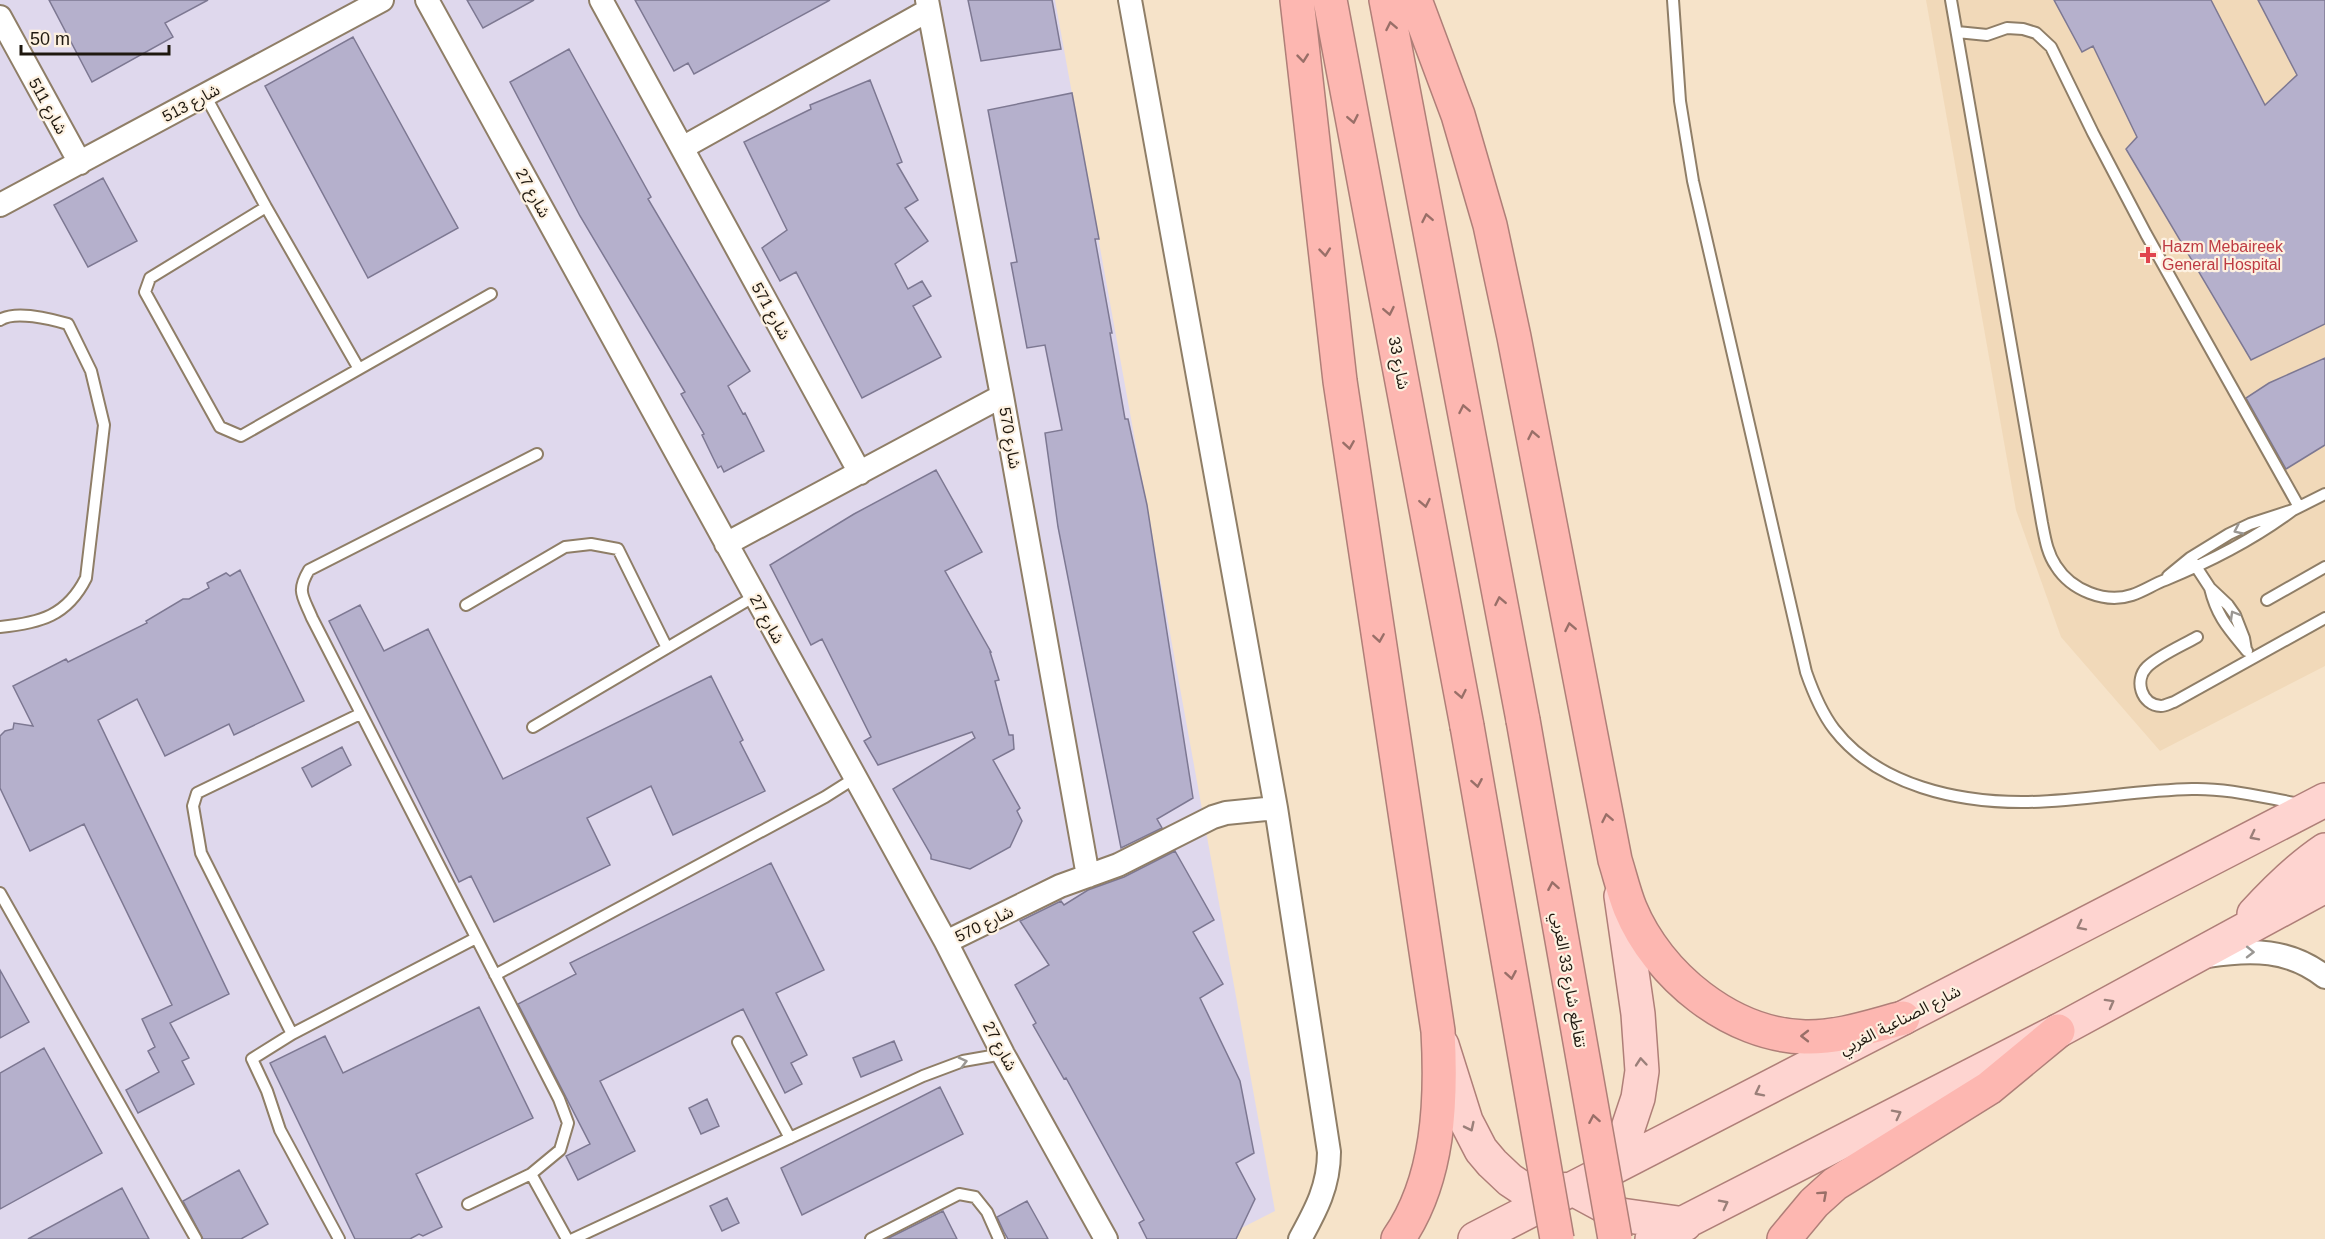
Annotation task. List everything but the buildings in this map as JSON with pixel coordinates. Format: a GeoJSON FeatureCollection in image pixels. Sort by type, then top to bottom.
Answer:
{"type":"FeatureCollection","features":[{"type":"Feature","properties":{"kind":"highway"},"geometry":{"type":"LineString","coordinates":[[1297,0],[1340,381],[1438,1031],[1439,1098],[1432,1152],[1422,1192],[1398,1239]]}},
{"type":"Feature","properties":{"kind":"highway","name":"شارع 33"},"geometry":{"type":"LineString","coordinates":[[1330,0],[1467,726],[1559,1239]]}},
{"type":"Feature","properties":{"kind":"highway","name":"تقاطع شارع 33 الغربي"},"geometry":{"type":"LineString","coordinates":[[1386,0],[1523,720],[1614,1231]]}},
{"type":"Feature","properties":{"kind":"highway"},"geometry":{"type":"LineString","coordinates":[[1415,0],[1458,115],[1492,236],[1514,337],[1616,860],[1630,908],[1655,951],[1689,987],[1730,1016],[1776,1034],[1807,1037],[1846,1032],[1903,1018]]}},
{"type":"Feature","properties":{"kind":"highway"},"geometry":{"type":"LineString","coordinates":[[1784,1239],[1814,1203],[1835,1184],[1989,1088],[2058,1031]]}},
{"type":"Feature","properties":{"kind":"main road","name":"شارع الصناعية الغربي"},"geometry":{"type":"LineString","coordinates":[[1490,1236],[1636,1156],[2319,803]]}},
{"type":"Feature","properties":{"kind":"main road"},"geometry":{"type":"LineString","coordinates":[[2234,935],[2282,884],[2305,863],[2325,850]]}},
{"type":"Feature","properties":{"kind":"main road"},"geometry":{"type":"LineString","coordinates":[[1438,1031],[1466,1121],[1481,1150],[1492,1163],[1526,1190],[1573,1189],[1602,1169],[1620,1152],[1638,1098],[1642,1071],[1638,1014],[1616,860]]}},
{"type":"Feature","properties":{"kind":"main road"},"geometry":{"type":"LineString","coordinates":[[1652,1239],[2058,1031],[2325,886]]}},
{"type":"Feature","properties":{"kind":"main road"},"geometry":{"type":"LineString","coordinates":[[1614,1231],[1636,1156]]}},
{"type":"Feature","properties":{"kind":"main road"},"geometry":{"type":"LineString","coordinates":[[1573,1189],[1614,1231]]}},
{"type":"Feature","properties":{"kind":"main road"},"geometry":{"type":"LineString","coordinates":[[1559,1239],[1573,1189]]}},
{"type":"Feature","properties":{"kind":"main road"},"geometry":{"type":"LineString","coordinates":[[1614,1231],[1685,1224]]}},
{"type":"Feature","properties":{"kind":"street","name":"شارع 513"},"geometry":{"type":"LineString","coordinates":[[0,205],[382,0]]}},
{"type":"Feature","properties":{"kind":"street","name":"شارع 27"},"geometry":{"type":"LineString","coordinates":[[427,0],[946,942],[1003,1054],[1106,1239]]}},
{"type":"Feature","properties":{"kind":"street","name":"شارع 571"},"geometry":{"type":"LineString","coordinates":[[601,0],[860,473]]}},
{"type":"Feature","properties":{"kind":"street"},"geometry":{"type":"LineString","coordinates":[[1131,0],[1276,808],[1329,1152],[1324,1192],[1300,1239]]}},
{"type":"Feature","properties":{"kind":"street"},"geometry":{"type":"LineString","coordinates":[[682,148],[928,5]]}},
{"type":"Feature","properties":{"kind":"street","name":"شارع 570"},"geometry":{"type":"LineString","coordinates":[[928,5],[1002,396],[1088,876]]}},
{"type":"Feature","properties":{"kind":"street","name":"شارع 511"},"geometry":{"type":"LineString","coordinates":[[0,17],[80,163]]}},
{"type":"Feature","properties":{"kind":"street"},"geometry":{"type":"LineString","coordinates":[[726,544],[1002,396]]}},
{"type":"Feature","properties":{"kind":"street","name":"شارع 570"},"geometry":{"type":"LineString","coordinates":[[946,942],[1060,886],[1118,865],[1213,817],[1226,813],[1276,808]]}},
{"type":"Feature","properties":{"kind":"street"},"geometry":{"type":"LineString","coordinates":[[2192,958],[2236,952],[2279,953],[2299,960],[2325,977]]}},
{"type":"Feature","properties":{"kind":"lane"},"geometry":{"type":"LineString","coordinates":[[1673,0],[1680,101],[1693,181],[1806,672],[1817,702],[1834,729],[1855,752],[1881,770],[1910,784],[1965,797],[2027,802],[2196,789],[2319,803]]}},
{"type":"Feature","properties":{"kind":"lane"},"geometry":{"type":"LineString","coordinates":[[1951,0],[2047,548],[2056,567],[2070,582],[2089,593],[2109,597],[2130,596],[2163,580],[2197,568],[2237,548],[2296,509],[2325,494]]}},
{"type":"Feature","properties":{"kind":"lane"},"geometry":{"type":"LineString","coordinates":[[1957,32],[1987,35],[2007,28],[2023,28],[2036,33],[2051,47],[2093,133],[2296,509]]}},
{"type":"Feature","properties":{"kind":"lane"},"geometry":{"type":"LineString","coordinates":[[205,95],[359,369]]}},
{"type":"Feature","properties":{"kind":"lane"},"geometry":{"type":"LineString","coordinates":[[266,207],[150,278],[145,292],[220,427],[241,436],[491,294]]}},
{"type":"Feature","properties":{"kind":"lane"},"geometry":{"type":"LineString","coordinates":[[0,320],[6,316],[45,317],[68,324],[91,371],[104,425],[86,578],[78,595],[65,608],[40,620],[0,627]]}},
{"type":"Feature","properties":{"kind":"lane"},"geometry":{"type":"LineString","coordinates":[[468,1204],[531,1174],[560,1150],[568,1124],[559,1099],[360,714],[303,597],[301,583],[309,570],[537,454]]}},
{"type":"Feature","properties":{"kind":"lane"},"geometry":{"type":"LineString","coordinates":[[2163,580],[2190,558],[2239,529],[2296,509]]}},
{"type":"Feature","properties":{"kind":"lane"},"geometry":{"type":"LineString","coordinates":[[466,605],[565,547],[591,544],[618,549],[667,648]]}},
{"type":"Feature","properties":{"kind":"lane"},"geometry":{"type":"LineString","coordinates":[[2190,558],[2210,588],[2219,616],[2249,654]]}},
{"type":"Feature","properties":{"kind":"lane"},"geometry":{"type":"LineString","coordinates":[[2267,600],[2325,567]]}},
{"type":"Feature","properties":{"kind":"lane"},"geometry":{"type":"LineString","coordinates":[[533,727],[755,596]]}},
{"type":"Feature","properties":{"kind":"lane"},"geometry":{"type":"LineString","coordinates":[[2197,637],[2148,666],[2140,677],[2141,691],[2148,702],[2162,706],[2174,702],[2249,654],[2325,618]]}},
{"type":"Feature","properties":{"kind":"lane"},"geometry":{"type":"LineString","coordinates":[[292,1034],[201,854],[193,806],[197,793],[360,714]]}},
{"type":"Feature","properties":{"kind":"lane"},"geometry":{"type":"LineString","coordinates":[[495,975],[825,797],[855,778]]}},
{"type":"Feature","properties":{"kind":"lane"},"geometry":{"type":"LineString","coordinates":[[0,893],[196,1239]]}},
{"type":"Feature","properties":{"kind":"lane"},"geometry":{"type":"LineString","coordinates":[[339,1239],[280,1130],[267,1091],[252,1059],[292,1034],[476,938]]}},
{"type":"Feature","properties":{"kind":"lane"},"geometry":{"type":"LineString","coordinates":[[738,1042],[790,1138]]}},
{"type":"Feature","properties":{"kind":"lane"},"geometry":{"type":"LineString","coordinates":[[573,1239],[923,1076],[963,1061],[1003,1054]]}},
{"type":"Feature","properties":{"kind":"lane"},"geometry":{"type":"LineString","coordinates":[[531,1174],[567,1239]]}},
{"type":"Feature","properties":{"kind":"lane"},"geometry":{"type":"LineString","coordinates":[[871,1239],[959,1194],[975,1197],[987,1212],[999,1239]]}},
{"type":"Feature","properties":{"kind":"shaded area"},"geometry":{"type":"Polygon","coordinates":[[[0,0],[1055,0],[1275,1211],[1220,1239],[0,1239],[0,0]]]}},
{"type":"Feature","properties":{"kind":"shaded area","name":"Hazm Mebaireek General Hospital"},"geometry":{"type":"Polygon","coordinates":[[[1926,0],[2325,0],[2325,666],[2160,751],[2061,637],[2016,510],[1926,0]]]}},
{"type":"Feature","properties":{"kind":"place","name":"Hazm Mebaireek General Hospital"},"geometry":{"type":"Point","coordinates":[2148,255]}}]}
